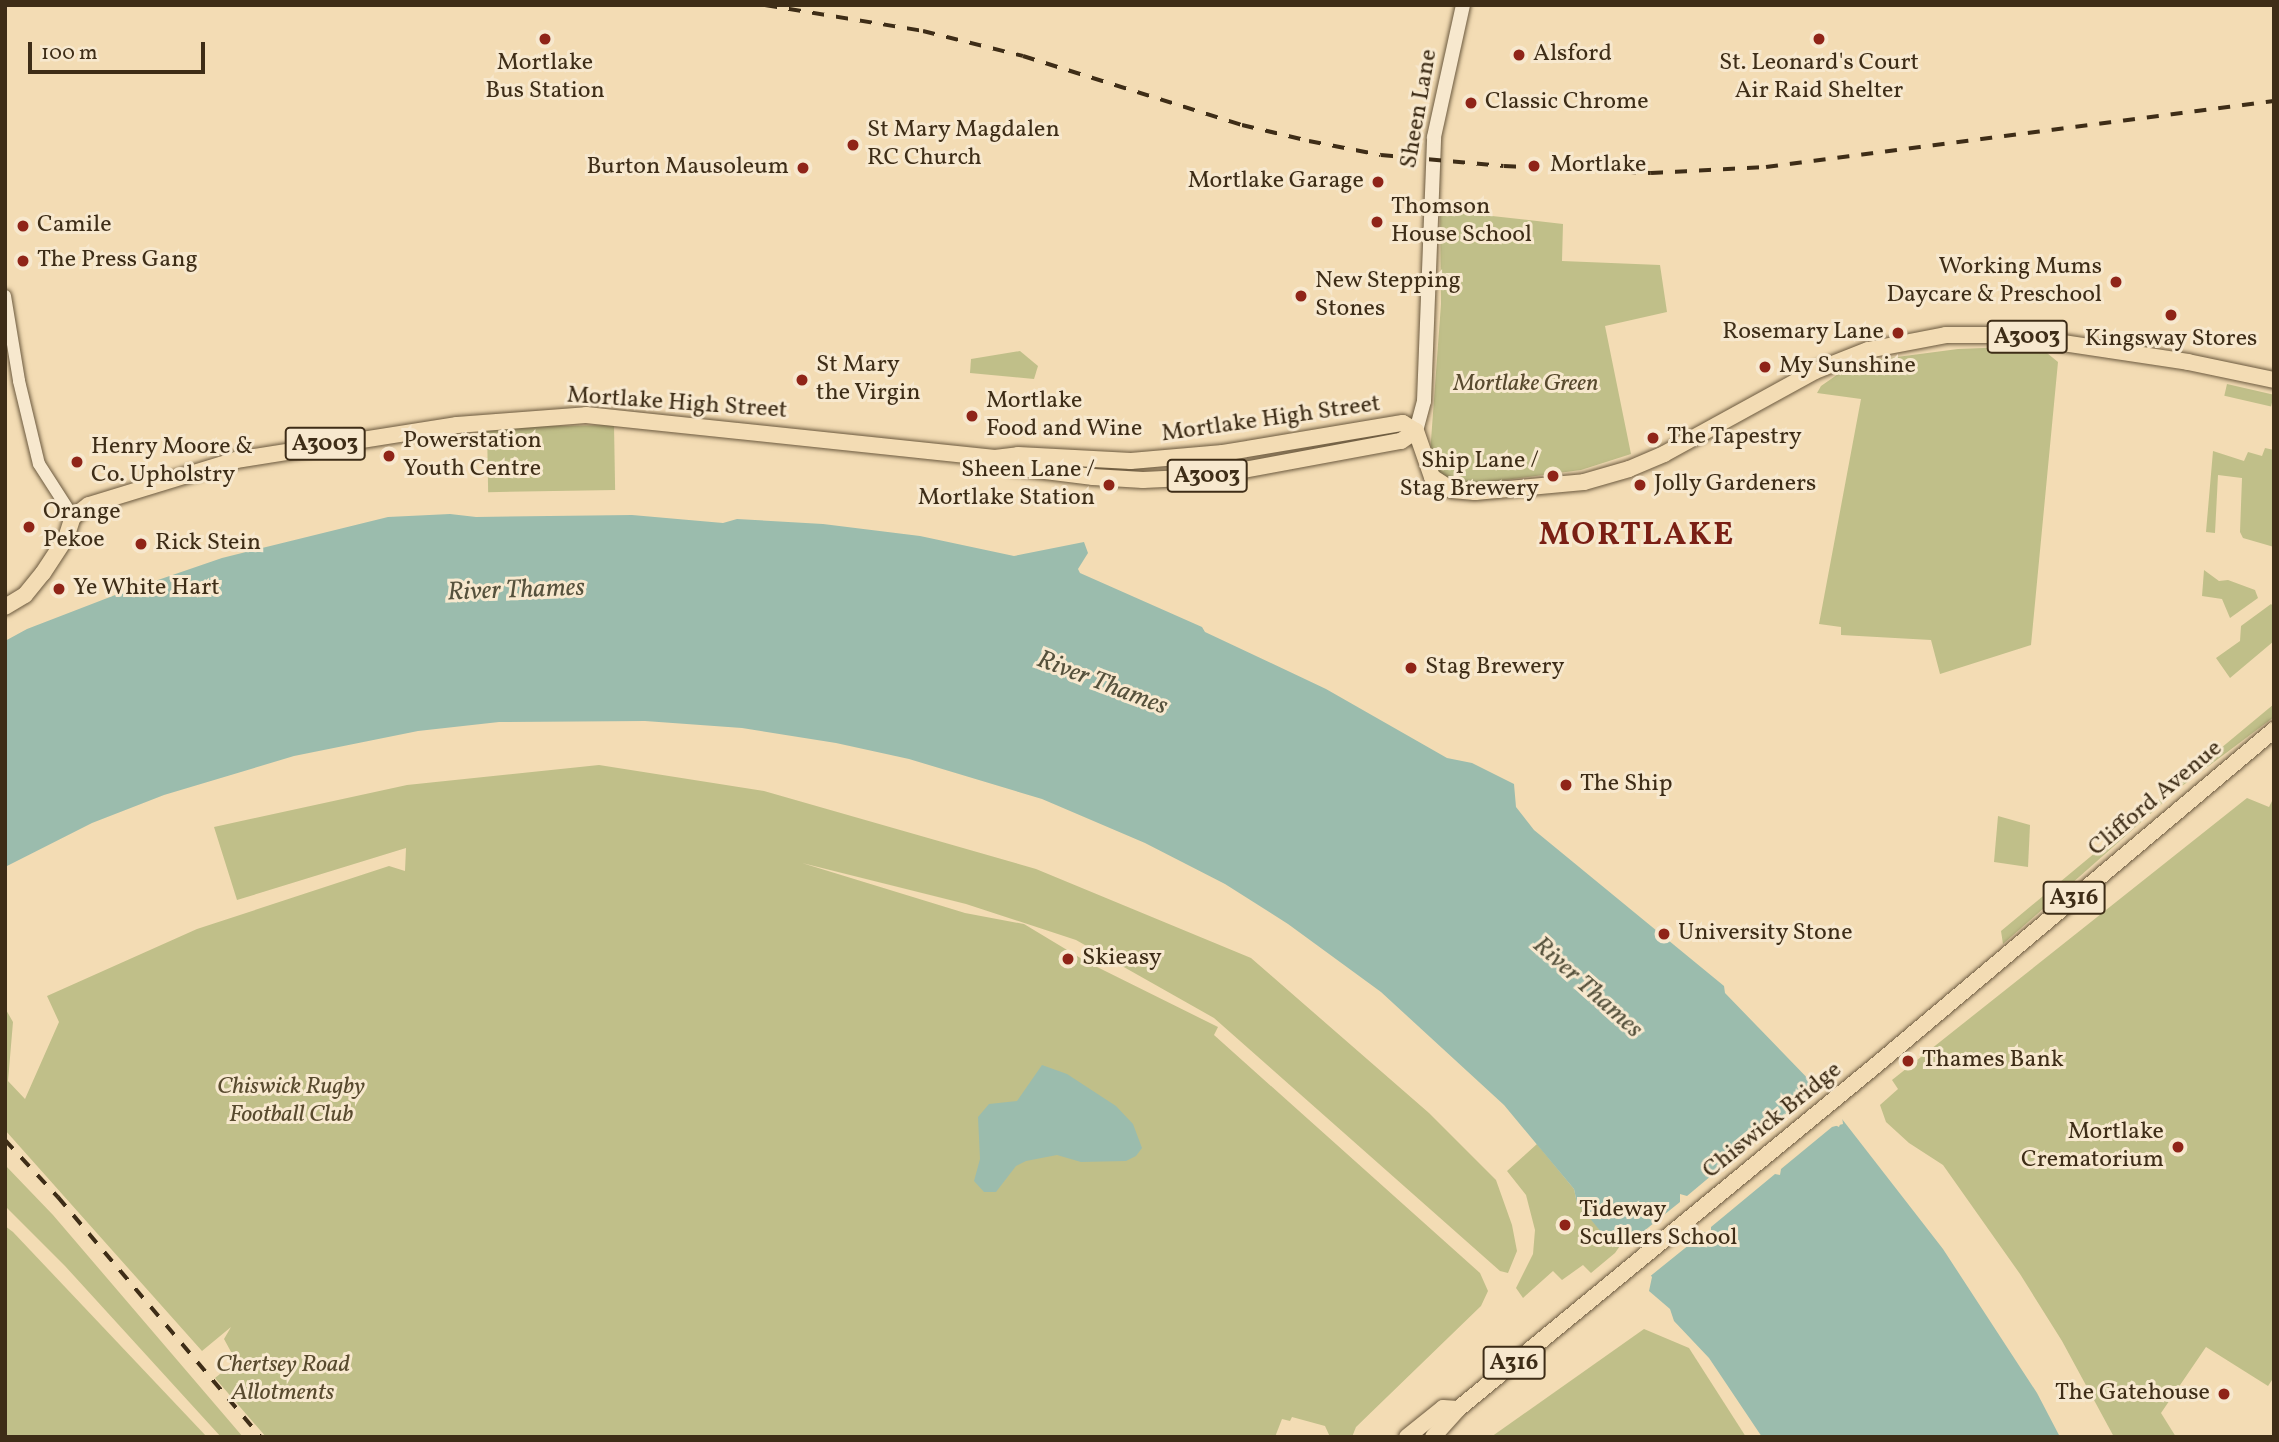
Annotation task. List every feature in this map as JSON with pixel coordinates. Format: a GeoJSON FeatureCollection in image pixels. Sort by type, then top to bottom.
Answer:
{"type":"FeatureCollection","features":[{"type":"Feature","properties":{"kind":"main road","name":"Sheen Lane"},"geometry":{"type":"LineString","coordinates":[[1416,431],[1424,401],[1434,137],[1463,5]]}},
{"type":"Feature","properties":{"kind":"main road","name":"A3003"},"geometry":{"type":"LineString","coordinates":[[1416,431],[1432,477],[1452,491],[1475,492],[1584,482],[1629,469],[1664,454],[1815,370],[1868,350],[1946,335],[2010,335],[2188,362],[2274,380]]}},
{"type":"Feature","properties":{"kind":"main road","name":"Mortlake High Street"},"geometry":{"type":"LineString","coordinates":[[73,517],[89,505],[109,497],[236,460],[457,425],[586,415],[995,458],[1013,467],[1143,480],[1206,477],[1401,441],[1416,431]]}},
{"type":"Feature","properties":{"kind":"main road"},"geometry":{"type":"LineString","coordinates":[[5,607],[25,595],[43,573],[66,538],[73,517]]}},
{"type":"Feature","properties":{"kind":"main road","name":"Clifford Avenue"},"geometry":{"type":"LineString","coordinates":[[1875,1066],[2274,730]]}},
{"type":"Feature","properties":{"kind":"main road","name":"Chiswick Bridge"},"geometry":{"type":"LineString","coordinates":[[1458,1409],[1875,1066]]}},
{"type":"Feature","properties":{"kind":"main road","name":"A316"},"geometry":{"type":"LineString","coordinates":[[1406,1437],[1443,1408],[1458,1409]]}},
{"type":"Feature","properties":{"kind":"main road","name":"A316"},"geometry":{"type":"LineString","coordinates":[[1433,1437],[1458,1409]]}},
{"type":"Feature","properties":{"kind":"street"},"geometry":{"type":"LineString","coordinates":[[5,296],[19,381],[39,464],[73,517]]}},
{"type":"Feature","properties":{"kind":"green space","name":"Mortlake Green"},"geometry":{"type":"Polygon","coordinates":[[[1440,207],[1465,213],[1563,224],[1562,261],[1660,265],[1667,312],[1605,326],[1631,454],[1581,470],[1482,483],[1462,483],[1443,477],[1433,469],[1430,454],[1441,304],[1440,207]]]}},
{"type":"Feature","properties":{"kind":"green space"},"geometry":{"type":"Polygon","coordinates":[[[2009,347],[2047,353],[2058,362],[2031,645],[1940,674],[1931,640],[1841,635],[1841,627],[1819,624],[1861,399],[1817,393],[1821,386],[1841,372],[1874,360],[1958,349],[2009,347]]]}},
{"type":"Feature","properties":{"kind":"green space"},"geometry":{"type":"Polygon","coordinates":[[[1020,351],[1038,366],[1034,379],[970,373],[971,359],[1020,351]]]}},
{"type":"Feature","properties":{"kind":"green space"},"geometry":{"type":"Polygon","coordinates":[[[2227,384],[2274,395],[2271,406],[2224,396],[2227,384]]]}},
{"type":"Feature","properties":{"kind":"green space"},"geometry":{"type":"Polygon","coordinates":[[[614,425],[615,490],[488,492],[487,427],[614,425]]]}},
{"type":"Feature","properties":{"kind":"green space"},"geometry":{"type":"Polygon","coordinates":[[[2265,448],[2274,450],[2274,547],[2243,538],[2240,532],[2242,478],[2218,475],[2215,533],[2206,532],[2213,451],[2244,461],[2248,452],[2262,456],[2265,448]]]}},
{"type":"Feature","properties":{"kind":"green space"},"geometry":{"type":"Polygon","coordinates":[[[2204,570],[2219,581],[2228,580],[2255,590],[2258,598],[2230,618],[2222,599],[2202,596],[2204,570]]]}},
{"type":"Feature","properties":{"kind":"green space"},"geometry":{"type":"Polygon","coordinates":[[[2271,604],[2274,607],[2274,641],[2230,678],[2216,658],[2240,641],[2241,626],[2271,604]]]}},
{"type":"Feature","properties":{"kind":"green space"},"geometry":{"type":"Polygon","coordinates":[[[2274,704],[2274,717],[2182,786],[2003,944],[2001,931],[2274,704]]]}},
{"type":"Feature","properties":{"kind":"green space"},"geometry":{"type":"Polygon","coordinates":[[[599,765],[764,791],[1036,869],[1251,958],[1429,1113],[1496,1180],[1512,1225],[1517,1251],[1508,1273],[1500,1271],[1214,1018],[1076,940],[966,904],[802,863],[965,913],[1024,924],[1087,962],[1218,1027],[1214,1035],[1480,1273],[1488,1291],[1481,1306],[1356,1427],[1352,1437],[1330,1437],[1325,1426],[1292,1417],[1290,1421],[1282,1419],[1275,1437],[266,1437],[215,1378],[236,1361],[224,1339],[231,1327],[202,1351],[5,1130],[5,1008],[13,1022],[8,1081],[25,1099],[59,1022],[47,996],[197,929],[389,866],[405,871],[406,848],[237,900],[214,827],[407,785],[599,765]]]}},
{"type":"Feature","properties":{"kind":"green space"},"geometry":{"type":"Polygon","coordinates":[[[2274,797],[2274,1377],[2268,1386],[2206,1347],[2161,1413],[2176,1437],[2114,1437],[2062,1341],[2020,1274],[1943,1165],[1909,1143],[1886,1122],[1880,1105],[1898,1089],[1892,1080],[2247,798],[2269,807],[2274,797]]]}},
{"type":"Feature","properties":{"kind":"green space"},"geometry":{"type":"Polygon","coordinates":[[[1998,816],[2030,825],[2028,867],[1994,862],[1998,816]]]}},
{"type":"Feature","properties":{"kind":"green space","name":"Tideway Scullers School"},"geometry":{"type":"Polygon","coordinates":[[[1537,1144],[1574,1189],[1577,1203],[1602,1232],[1618,1233],[1622,1243],[1615,1253],[1591,1273],[1583,1265],[1562,1280],[1553,1271],[1523,1298],[1516,1288],[1533,1254],[1535,1230],[1526,1195],[1507,1171],[1537,1144]]]}},
{"type":"Feature","properties":{"kind":"green space"},"geometry":{"type":"Polygon","coordinates":[[[5,1165],[53,1215],[243,1437],[221,1437],[65,1266],[5,1206],[5,1165]]]}},
{"type":"Feature","properties":{"kind":"green space"},"geometry":{"type":"Polygon","coordinates":[[[5,1226],[13,1232],[207,1437],[5,1437],[5,1226]]]}},
{"type":"Feature","properties":{"kind":"green space"},"geometry":{"type":"Polygon","coordinates":[[[1644,1329],[1689,1348],[1746,1437],[1491,1437],[1644,1329]]]}},
{"type":"Feature","properties":{"kind":"water","name":"River Thames"},"geometry":{"type":"Polygon","coordinates":[[[450,514],[476,517],[632,515],[723,523],[737,519],[823,524],[920,536],[1014,556],[1084,542],[1088,553],[1078,569],[1080,573],[1202,627],[1205,632],[1326,689],[1447,758],[1472,763],[1514,784],[1516,807],[1534,830],[1724,986],[1725,993],[1817,1088],[1809,1090],[1809,1094],[1835,1125],[1839,1127],[1842,1119],[1943,1249],[2037,1393],[2060,1437],[1762,1437],[1709,1358],[1674,1321],[1670,1309],[1649,1291],[1652,1277],[1618,1233],[1602,1233],[1577,1203],[1574,1189],[1504,1105],[1381,992],[1288,924],[1225,884],[1145,843],[1042,799],[909,759],[836,743],[742,728],[645,721],[499,722],[418,731],[294,756],[164,795],[92,823],[5,867],[5,641],[27,629],[123,592],[222,558],[388,517],[450,514]]]}},
{"type":"Feature","properties":{"kind":"water"},"geometry":{"type":"Polygon","coordinates":[[[1042,1065],[1067,1074],[1116,1106],[1133,1124],[1142,1148],[1136,1156],[1126,1161],[1081,1162],[1057,1155],[1026,1161],[1016,1166],[996,1192],[984,1192],[974,1181],[980,1159],[978,1117],[989,1104],[1017,1101],[1042,1065]]]}},
{"type":"Feature","properties":{"kind":"pier"},"geometry":{"type":"Polygon","coordinates":[[[1819,1086],[1819,1090],[1812,1093],[1833,1122],[1838,1123],[1842,1116],[1843,1124],[1832,1127],[1781,1169],[1780,1175],[1775,1174],[1711,1227],[1711,1232],[1705,1232],[1648,1278],[1624,1247],[1680,1202],[1680,1194],[1687,1196],[1749,1144],[1751,1137],[1756,1139],[1809,1094],[1808,1090],[1819,1086]]]}},
{"type":"Feature","properties":{"kind":"railway"},"geometry":{"type":"LineString","coordinates":[[765,5],[923,31],[1023,56],[1242,125],[1309,141],[1381,155],[1504,166],[1651,173],[1766,167],[2274,101]]}},
{"type":"Feature","properties":{"kind":"railway"},"geometry":{"type":"LineString","coordinates":[[5,1140],[58,1197],[261,1437]]}},
{"type":"Feature","properties":{"kind":"place","name":"Mortlake Bus Station"},"geometry":{"type":"Point","coordinates":[545,39]}},
{"type":"Feature","properties":{"kind":"place","name":"St. Leonard's Court Air Raid Shelter"},"geometry":{"type":"Point","coordinates":[1819,39]}},
{"type":"Feature","properties":{"kind":"place","name":"Alsford"},"geometry":{"type":"Point","coordinates":[1519,55]}},
{"type":"Feature","properties":{"kind":"place","name":"Classic Chrome"},"geometry":{"type":"Point","coordinates":[1471,103]}},
{"type":"Feature","properties":{"kind":"place","name":"St Mary Magdalen RC Church"},"geometry":{"type":"Point","coordinates":[853,145]}},
{"type":"Feature","properties":{"kind":"place","name":"Mortlake"},"geometry":{"type":"Point","coordinates":[1534,166]}},
{"type":"Feature","properties":{"kind":"place","name":"Burton Mausoleum"},"geometry":{"type":"Point","coordinates":[803,168]}},
{"type":"Feature","properties":{"kind":"place","name":"Mortlake Garage"},"geometry":{"type":"Point","coordinates":[1378,182]}},
{"type":"Feature","properties":{"kind":"place","name":"Thomson House School"},"geometry":{"type":"Point","coordinates":[1377,222]}},
{"type":"Feature","properties":{"kind":"place","name":"Camile"},"geometry":{"type":"Point","coordinates":[23,226]}},
{"type":"Feature","properties":{"kind":"place","name":"The Press Gang"},"geometry":{"type":"Point","coordinates":[23,261]}},
{"type":"Feature","properties":{"kind":"place","name":"Working Mums Daycare & Preschool"},"geometry":{"type":"Point","coordinates":[2116,282]}},
{"type":"Feature","properties":{"kind":"place","name":"New Stepping Stones"},"geometry":{"type":"Point","coordinates":[1301,296]}},
{"type":"Feature","properties":{"kind":"place","name":"Kingsway Stores"},"geometry":{"type":"Point","coordinates":[2171,315]}},
{"type":"Feature","properties":{"kind":"place","name":"Rosemary Lane"},"geometry":{"type":"Point","coordinates":[1898,333]}},
{"type":"Feature","properties":{"kind":"place","name":"My Sunshine"},"geometry":{"type":"Point","coordinates":[1765,367]}},
{"type":"Feature","properties":{"kind":"place","name":"St Mary the Virgin"},"geometry":{"type":"Point","coordinates":[802,380]}},
{"type":"Feature","properties":{"kind":"place","name":"Mortlake Food and Wine"},"geometry":{"type":"Point","coordinates":[972,416]}},
{"type":"Feature","properties":{"kind":"place","name":"The Tapestry"},"geometry":{"type":"Point","coordinates":[1653,438]}},
{"type":"Feature","properties":{"kind":"place","name":"Powerstation Youth Centre"},"geometry":{"type":"Point","coordinates":[389,456]}},
{"type":"Feature","properties":{"kind":"place","name":"Henry Moore & Co. Upholstry"},"geometry":{"type":"Point","coordinates":[77,462]}},
{"type":"Feature","properties":{"kind":"place","name":"Ship Lane / Stag Brewery"},"geometry":{"type":"Point","coordinates":[1553,476]}},
{"type":"Feature","properties":{"kind":"place","name":"Sheen Lane / Mortlake Station"},"geometry":{"type":"Point","coordinates":[1109,485]}},
{"type":"Feature","properties":{"kind":"place","name":"Jolly Gardeners"},"geometry":{"type":"Point","coordinates":[1640,485]}},
{"type":"Feature","properties":{"kind":"place","name":"Orange Pekoe"},"geometry":{"type":"Point","coordinates":[29,527]}},
{"type":"Feature","properties":{"kind":"place","name":"Rick Stein"},"geometry":{"type":"Point","coordinates":[141,544]}},
{"type":"Feature","properties":{"kind":"place","name":"Ye White Hart"},"geometry":{"type":"Point","coordinates":[59,589]}},
{"type":"Feature","properties":{"kind":"place","name":"Stag Brewery"},"geometry":{"type":"Point","coordinates":[1411,668]}},
{"type":"Feature","properties":{"kind":"place","name":"The Ship"},"geometry":{"type":"Point","coordinates":[1566,785]}},
{"type":"Feature","properties":{"kind":"place","name":"University Stone"},"geometry":{"type":"Point","coordinates":[1664,934]}},
{"type":"Feature","properties":{"kind":"place","name":"Skieasy"},"geometry":{"type":"Point","coordinates":[1068,959]}},
{"type":"Feature","properties":{"kind":"place","name":"Thames Bank"},"geometry":{"type":"Point","coordinates":[1908,1061]}},
{"type":"Feature","properties":{"kind":"place","name":"Mortlake Crematorium"},"geometry":{"type":"Point","coordinates":[2178,1147]}},
{"type":"Feature","properties":{"kind":"place","name":"Tideway Scullers School"},"geometry":{"type":"Point","coordinates":[1565,1225]}},
{"type":"Feature","properties":{"kind":"place","name":"The Gatehouse"},"geometry":{"type":"Point","coordinates":[2224,1394]}},
{"type":"Feature","properties":{"kind":"district","name":"MORTLAKE"},"geometry":{"type":"Point","coordinates":[1637,536]}},
{"type":"Feature","properties":{"kind":"park label","name":"Chiswick Rugby Football Club"},"geometry":{"type":"Point","coordinates":[291,1102]}},
{"type":"Feature","properties":{"kind":"park label","name":"Chertsey Road Allotments"},"geometry":{"type":"Point","coordinates":[283,1380]}}]}
